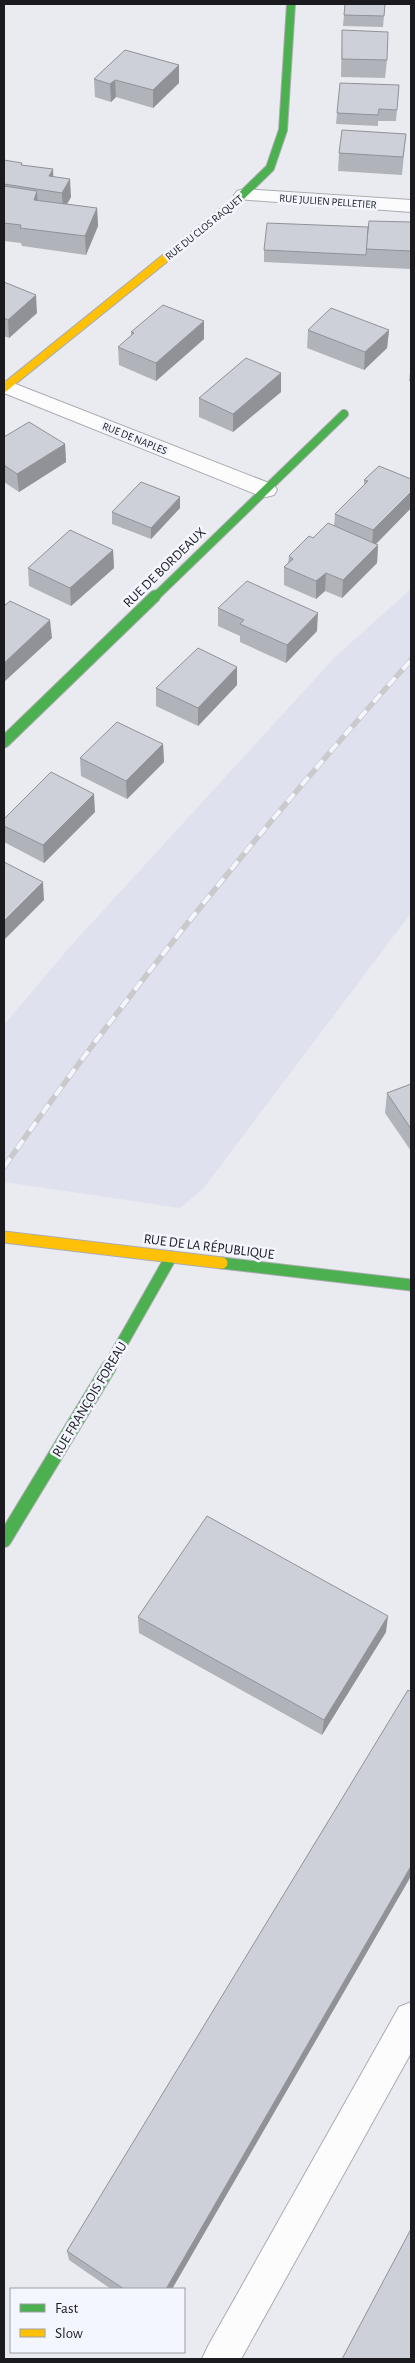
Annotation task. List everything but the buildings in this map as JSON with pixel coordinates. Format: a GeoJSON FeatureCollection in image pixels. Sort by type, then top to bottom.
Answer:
{"type":"FeatureCollection","features":[{"type":"Feature","properties":{"kind":"street","name":"RUE DU CLOS RAQUET"},"geometry":{"type":"LineString","coordinates":[[5,387],[244,195],[270,168],[283,130],[291,4]]}},
{"type":"Feature","properties":{"kind":"street","name":"RUE JULIEN PELLETIER"},"geometry":{"type":"LineString","coordinates":[[244,195],[411,206]]}},
{"type":"Feature","properties":{"kind":"street","name":"RUE DE NAPLES"},"geometry":{"type":"LineString","coordinates":[[5,387],[266,490]]}},
{"type":"Feature","properties":{"kind":"street","name":"RUE DE BORDEAUX"},"geometry":{"type":"LineString","coordinates":[[4,742],[344,414]]}},
{"type":"Feature","properties":{"kind":"street","name":"RUE DE LA RÉPUBLIQUE"},"geometry":{"type":"LineString","coordinates":[[4,1237],[411,1285]]}},
{"type":"Feature","properties":{"kind":"street","name":"RUE FRANÇOIS FOREAU"},"geometry":{"type":"LineString","coordinates":[[4,1540],[96,1390],[171,1257]]}},
{"type":"Feature","properties":{"kind":"street"},"geometry":{"type":"LineString","coordinates":[[221,2359],[411,2019]]}},
{"type":"Feature","properties":{"kind":"shaded area"},"geometry":{"type":"Polygon","coordinates":[[[411,589],[411,913],[203,1189],[180,1208],[4,1182],[4,1025],[67,950],[335,657],[411,589]]]}},
{"type":"Feature","properties":{"kind":"railway"},"geometry":{"type":"LineString","coordinates":[[4,1167],[149,971],[251,845],[411,660]]}},
{"type":"Feature","properties":{"kind":"traffic: fast"},"geometry":{"type":"LineString","coordinates":[[235,202],[270,168],[283,130],[291,4]]}},
{"type":"Feature","properties":{"kind":"traffic: fast"},"geometry":{"type":"LineString","coordinates":[[4,742],[344,414]]}},
{"type":"Feature","properties":{"kind":"traffic: fast"},"geometry":{"type":"LineString","coordinates":[[4,1540],[96,1390],[171,1257]]}},
{"type":"Feature","properties":{"kind":"traffic: fast"},"geometry":{"type":"LineString","coordinates":[[222,1263],[411,1285]]}},
{"type":"Feature","properties":{"kind":"traffic: slow"},"geometry":{"type":"LineString","coordinates":[[4,388],[235,202]]}},
{"type":"Feature","properties":{"kind":"traffic: slow"},"geometry":{"type":"LineString","coordinates":[[4,1237],[222,1263]]}}]}
